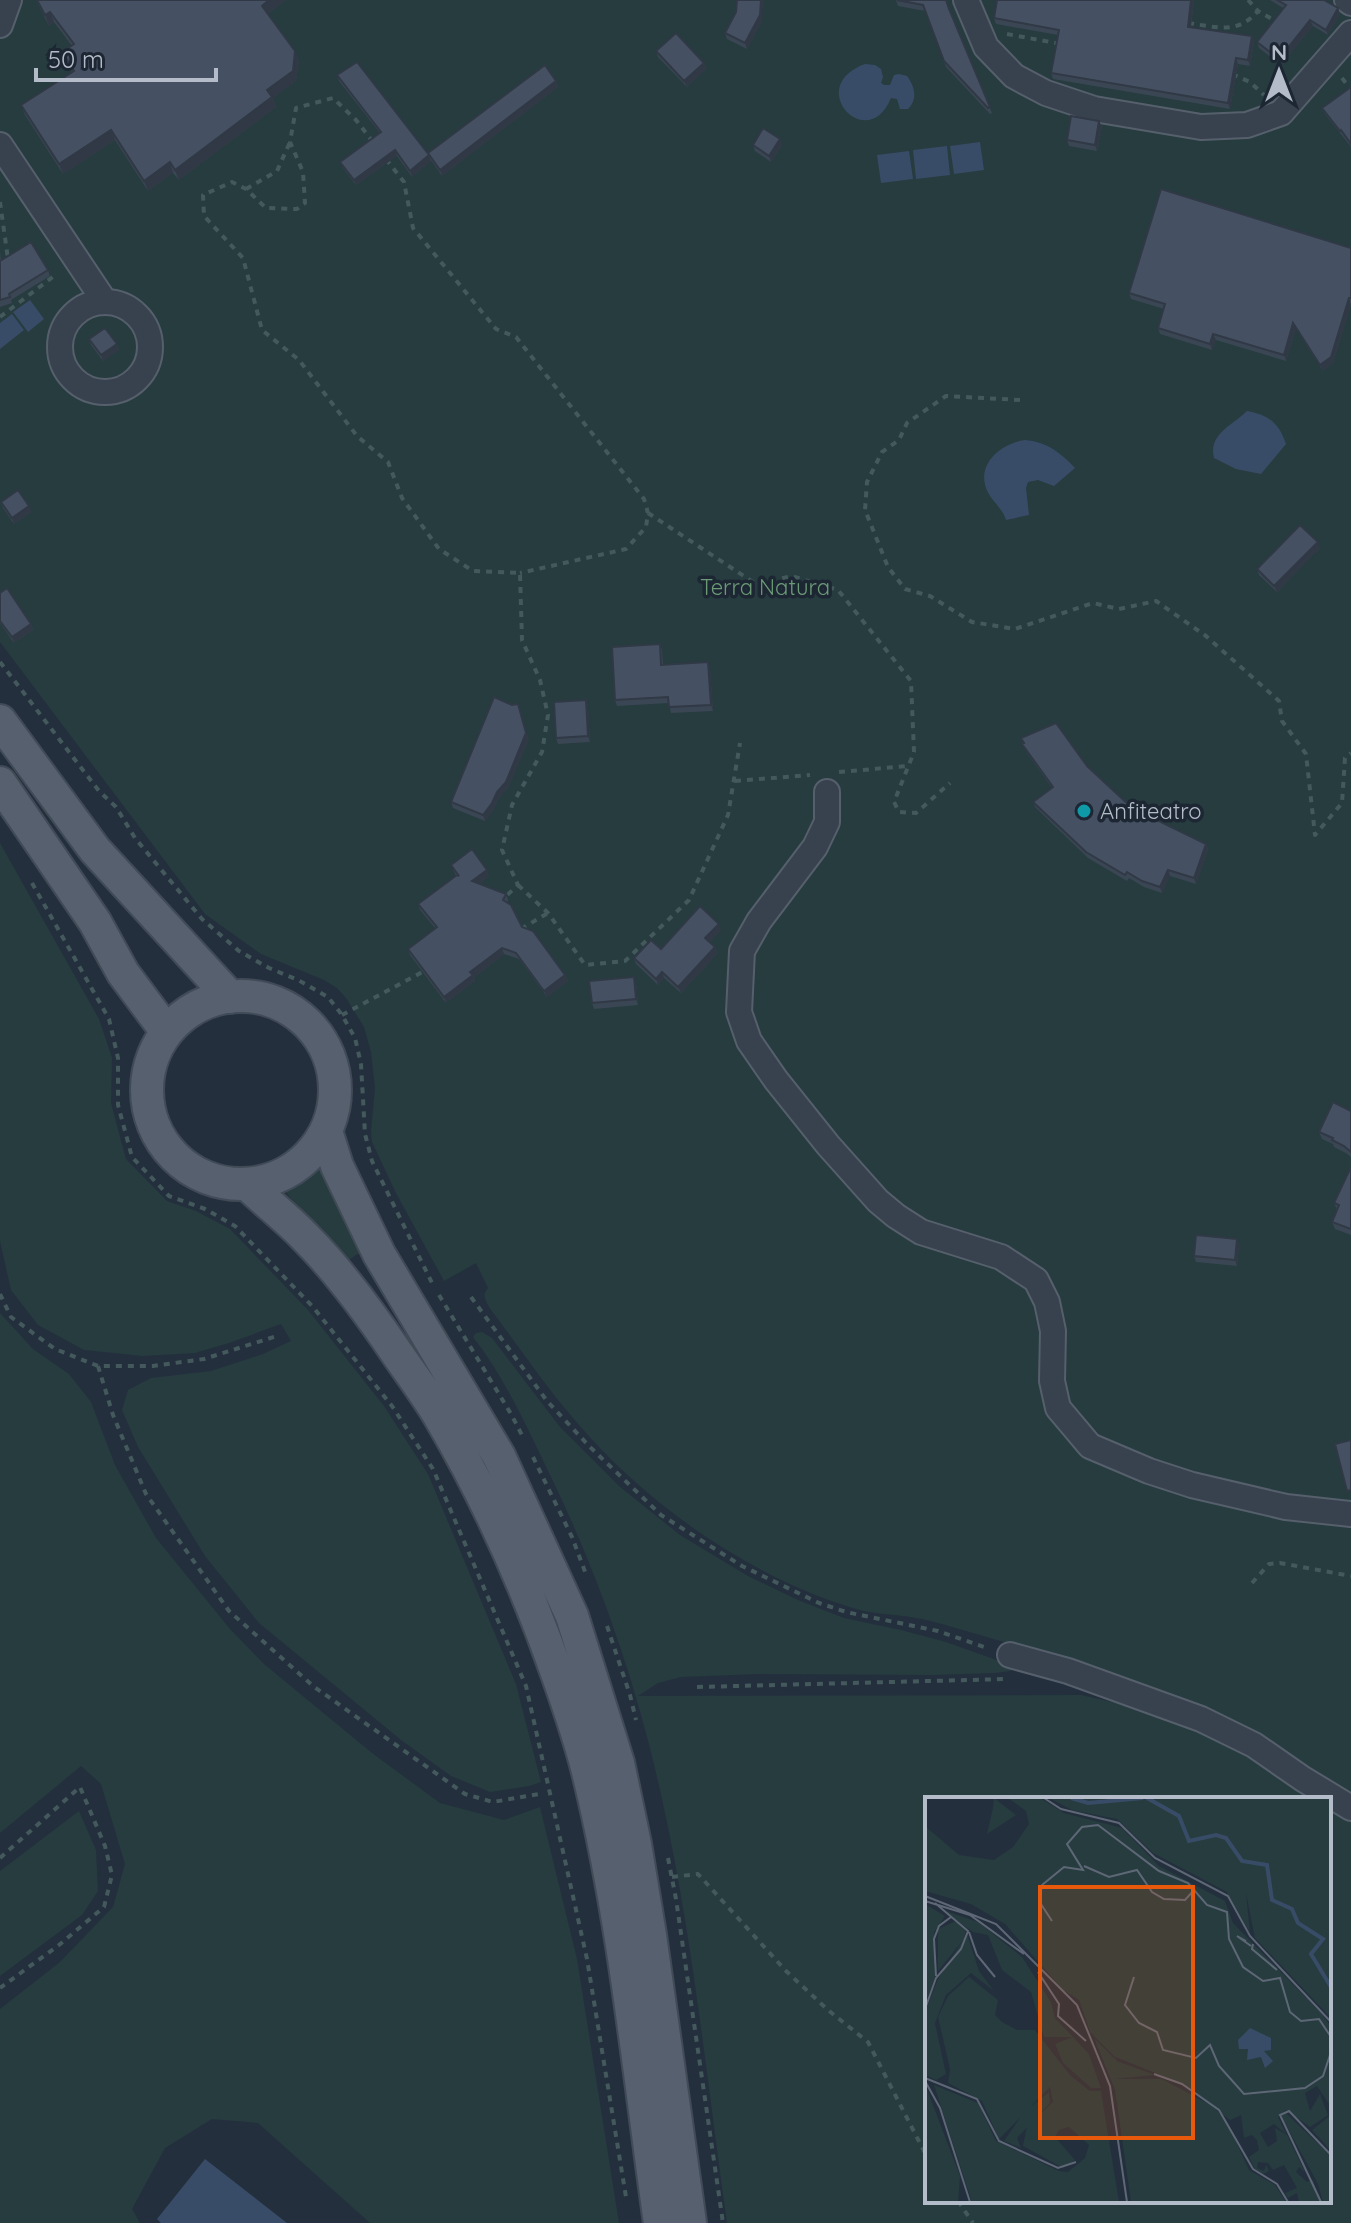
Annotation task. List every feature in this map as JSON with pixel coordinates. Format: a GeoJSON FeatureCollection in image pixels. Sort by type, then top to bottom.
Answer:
{"type":"FeatureCollection","features":[{"type":"Feature","properties":{"kind":"main road"},"geometry":{"type":"LineString","coordinates":[[0,721],[95,850],[230,997]]}},
{"type":"Feature","properties":{"kind":"main road"},"geometry":{"type":"LineString","coordinates":[[0,783],[95,922],[123,973],[167,1032]]}},
{"type":"Feature","properties":{"kind":"main road"},"geometry":{"type":"LineString","coordinates":[[230,997],[253,997],[275,1002],[312,1027],[325,1046],[333,1067],[336,1092],[322,1140],[306,1159],[285,1174],[248,1185],[205,1177],[180,1162],[161,1141],[150,1114],[147,1086],[152,1057],[167,1032],[184,1015],[206,1003],[230,997]]}},
{"type":"Feature","properties":{"kind":"main road"},"geometry":{"type":"LineString","coordinates":[[326,1131],[337,1166],[379,1254],[499,1456],[572,1616],[618,1763],[635,1844],[690,2223]]}},
{"type":"Feature","properties":{"kind":"main road"},"geometry":{"type":"LineString","coordinates":[[248,1185],[306,1238],[379,1326],[439,1415],[511,1554],[543,1635],[590,1779],[633,2018],[660,2223]]}},
{"type":"Feature","properties":{"kind":"street"},"geometry":{"type":"LineString","coordinates":[[0,25],[9,0]]}},
{"type":"Feature","properties":{"kind":"street"},"geometry":{"type":"LineString","coordinates":[[966,0],[986,47],[1014,76],[1046,93],[1094,109],[1201,127],[1247,125],[1281,113],[1351,33]]}},
{"type":"Feature","properties":{"kind":"street"},"geometry":{"type":"LineString","coordinates":[[0,145],[105,302]]}},
{"type":"Feature","properties":{"kind":"street"},"geometry":{"type":"LineString","coordinates":[[105,302],[120,305],[134,313],[144,324],[149,339],[147,360],[145,369],[135,381],[122,389],[107,393],[92,391],[69,375],[62,362],[62,334],[68,321],[78,311],[105,302]]}},
{"type":"Feature","properties":{"kind":"street"},"geometry":{"type":"LineString","coordinates":[[147,360],[150,387]]}},
{"type":"Feature","properties":{"kind":"street"},"geometry":{"type":"LineString","coordinates":[[827,792],[827,822],[815,847],[759,921],[742,951],[739,1012],[749,1041],[776,1080],[828,1145],[878,1201],[896,1216],[921,1232],[1001,1257],[1036,1280],[1047,1302],[1053,1331],[1052,1381],[1058,1408],[1090,1446],[1192,1485],[1286,1507],[1351,1514]]}},
{"type":"Feature","properties":{"kind":"street"},"geometry":{"type":"LineString","coordinates":[[1010,1667],[1068,1671],[1201,1719],[1254,1745],[1351,1808]]}},
{"type":"Feature","properties":{"kind":"path"},"geometry":{"type":"LineString","coordinates":[[1248,0],[1258,11],[1281,24]]}},
{"type":"Feature","properties":{"kind":"path"},"geometry":{"type":"LineString","coordinates":[[1175,21],[1232,28],[1248,22],[1258,11]]}},
{"type":"Feature","properties":{"kind":"path"},"geometry":{"type":"LineString","coordinates":[[981,35],[1001,33],[1063,44]]}},
{"type":"Feature","properties":{"kind":"path"},"geometry":{"type":"LineString","coordinates":[[1219,72],[1250,82],[1281,113]]}},
{"type":"Feature","properties":{"kind":"path"},"geometry":{"type":"LineString","coordinates":[[246,189],[277,171],[290,142],[296,108],[333,98],[356,120],[375,145]]}},
{"type":"Feature","properties":{"kind":"path"},"geometry":{"type":"LineString","coordinates":[[290,142],[303,172],[305,203],[297,209],[266,208],[246,189],[232,182],[203,195],[204,216],[243,258],[262,330],[299,360],[357,436],[388,462],[402,498],[439,549],[473,571],[520,573],[626,549],[646,527],[648,513],[644,499],[516,337],[496,329],[413,228],[404,182],[385,157]]}},
{"type":"Feature","properties":{"kind":"path"},"geometry":{"type":"LineString","coordinates":[[0,202],[8,262]]}},
{"type":"Feature","properties":{"kind":"path"},"geometry":{"type":"LineString","coordinates":[[0,317],[54,276]]}},
{"type":"Feature","properties":{"kind":"path"},"geometry":{"type":"LineString","coordinates":[[1020,400],[946,396],[907,423],[899,440],[882,452],[867,482],[865,510],[888,567],[905,589],[930,596],[972,622],[1015,629],[1093,603],[1119,609],[1156,601],[1206,636],[1279,701],[1282,721],[1306,754],[1315,835],[1342,803],[1345,758],[1351,753]]}},
{"type":"Feature","properties":{"kind":"path"},"geometry":{"type":"LineString","coordinates":[[648,513],[756,584],[792,576],[838,590],[911,681],[914,752],[894,802],[899,812],[916,813],[950,783]]}},
{"type":"Feature","properties":{"kind":"path"},"geometry":{"type":"LineString","coordinates":[[520,573],[522,640],[540,680],[548,715],[542,752],[512,805],[502,850],[518,885],[548,913],[585,965],[625,961],[689,900],[728,815],[740,743]]}},
{"type":"Feature","properties":{"kind":"path"},"geometry":{"type":"LineString","coordinates":[[853,771],[908,766]]}},
{"type":"Feature","properties":{"kind":"path"},"geometry":{"type":"LineString","coordinates":[[734,781],[802,775]]}},
{"type":"Feature","properties":{"kind":"path"},"geometry":{"type":"LineString","coordinates":[[27,874],[109,1019],[118,1058],[118,1105],[132,1157],[169,1196],[205,1209],[235,1226],[313,1307],[392,1406],[433,1469],[526,1686],[587,1959],[628,2207]]}},
{"type":"Feature","properties":{"kind":"path"},"geometry":{"type":"LineString","coordinates":[[498,904],[518,885]]}},
{"type":"Feature","properties":{"kind":"path"},"geometry":{"type":"LineString","coordinates":[[510,936],[548,913]]}},
{"type":"Feature","properties":{"kind":"path"},"geometry":{"type":"LineString","coordinates":[[342,1015],[433,967]]}},
{"type":"Feature","properties":{"kind":"path"},"geometry":{"type":"LineString","coordinates":[[0,1294],[11,1317],[55,1349],[98,1366],[153,1366],[204,1359],[277,1336]]}},
{"type":"Feature","properties":{"kind":"path"},"geometry":{"type":"LineString","coordinates":[[471,1297],[547,1401],[661,1515],[742,1566],[819,1603],[846,1612],[938,1631],[1010,1667],[997,1681],[697,1687]]}},
{"type":"Feature","properties":{"kind":"path"},"geometry":{"type":"LineString","coordinates":[[98,1366],[113,1415],[146,1494],[229,1611],[313,1686],[465,1794],[493,1802],[539,1794]]}},
{"type":"Feature","properties":{"kind":"path"},"geometry":{"type":"LineString","coordinates":[[1252,1583],[1269,1564],[1280,1563],[1351,1576]]}},
{"type":"Feature","properties":{"kind":"path"},"geometry":{"type":"LineString","coordinates":[[0,1858],[80,1787],[105,1846],[112,1875],[104,1907],[0,1988]]}},
{"type":"Feature","properties":{"kind":"path"},"geometry":{"type":"LineString","coordinates":[[672,1877],[698,1874],[786,1971],[868,2042],[925,2153]]}},
{"type":"Feature","properties":{"kind":"path"},"geometry":{"type":"LineString","coordinates":[[959,2203],[973,2223]]}},
{"type":"Feature","properties":{"kind":"green space","name":"Terra Natura"},"geometry":{"type":"Polygon","coordinates":[[[0,0],[1351,0],[1351,1794],[1265,1742],[1025,1645],[1015,1645],[922,1619],[856,1609],[777,1578],[738,1557],[665,1507],[632,1479],[573,1418],[489,1307],[485,1299],[488,1288],[476,1263],[444,1281],[372,1142],[375,1088],[371,1052],[364,1027],[346,998],[324,980],[261,954],[205,914],[0,642],[0,0]]]}},
{"type":"Feature","properties":{"kind":"green space"},"geometry":{"type":"Polygon","coordinates":[[[0,843],[99,1019],[112,1058],[111,1103],[126,1159],[167,1201],[196,1211],[230,1229],[308,1310],[384,1406],[428,1474],[516,1684],[541,1782],[490,1792],[451,1776],[401,1740],[259,1623],[205,1556],[138,1447],[122,1410],[128,1390],[151,1378],[211,1371],[263,1354],[291,1341],[281,1324],[195,1353],[143,1356],[84,1350],[38,1325],[11,1290],[0,1241],[0,843]]]}},
{"type":"Feature","properties":{"kind":"green space"},"geometry":{"type":"Polygon","coordinates":[[[319,1160],[362,1251],[346,1262],[282,1188],[311,1171],[319,1160]]]}},
{"type":"Feature","properties":{"kind":"green space"},"geometry":{"type":"Polygon","coordinates":[[[0,1313],[33,1349],[69,1374],[91,1402],[115,1465],[156,1538],[230,1629],[264,1664],[372,1753],[440,1803],[504,1820],[540,1807],[577,1959],[619,2223],[370,2223],[258,2123],[212,2119],[165,2148],[132,2209],[140,2223],[0,2223],[0,2009],[60,1962],[113,1907],[125,1864],[101,1784],[81,1766],[0,1833],[0,1313]]]}},
{"type":"Feature","properties":{"kind":"green space"},"geometry":{"type":"Polygon","coordinates":[[[482,1332],[492,1338],[560,1427],[619,1486],[680,1535],[748,1576],[798,1600],[844,1618],[946,1642],[1016,1667],[995,1673],[934,1675],[681,1677],[658,1683],[638,1696],[1081,1695],[1152,1711],[1220,1737],[1313,1797],[925,1797],[925,2203],[1331,2203],[1331,1809],[1351,1822],[1351,2223],[727,2223],[682,1904],[662,1799],[642,1717],[602,1596],[570,1517],[516,1406],[473,1337],[482,1332]]]}},
{"type":"Feature","properties":{"kind":"green space"},"geometry":{"type":"Polygon","coordinates":[[[79,1811],[96,1850],[98,1891],[82,1915],[0,1976],[0,1871],[79,1811]]]}},
{"type":"Feature","properties":{"kind":"water"},"geometry":{"type":"Polygon","coordinates":[[[865,64],[881,69],[881,83],[884,85],[890,85],[894,75],[907,76],[914,93],[908,109],[900,109],[897,99],[891,98],[881,114],[869,120],[856,118],[846,111],[840,100],[840,87],[847,74],[865,64]]]}},
{"type":"Feature","properties":{"kind":"water"},"geometry":{"type":"Polygon","coordinates":[[[980,142],[984,170],[954,174],[950,146],[980,142]]]}},
{"type":"Feature","properties":{"kind":"water"},"geometry":{"type":"Polygon","coordinates":[[[947,146],[950,175],[916,179],[913,150],[947,146]]]}},
{"type":"Feature","properties":{"kind":"water"},"geometry":{"type":"Polygon","coordinates":[[[909,151],[913,179],[881,183],[877,155],[909,151]]]}},
{"type":"Feature","properties":{"kind":"water"},"geometry":{"type":"Polygon","coordinates":[[[30,300],[44,319],[28,332],[13,312],[30,300]]]}},
{"type":"Feature","properties":{"kind":"water"},"geometry":{"type":"Polygon","coordinates":[[[12,314],[24,330],[0,349],[0,323],[12,314]]]}},
{"type":"Feature","properties":{"kind":"water"},"geometry":{"type":"Polygon","coordinates":[[[1247,411],[1272,421],[1286,444],[1261,474],[1236,469],[1214,458],[1213,450],[1218,436],[1247,411]]]}},
{"type":"Feature","properties":{"kind":"water"},"geometry":{"type":"Polygon","coordinates":[[[1025,440],[1053,449],[1075,468],[1054,486],[1038,480],[1028,482],[1029,515],[1006,520],[986,488],[985,470],[994,455],[1008,445],[1025,440]]]}},
{"type":"Feature","properties":{"kind":"water"},"geometry":{"type":"Polygon","coordinates":[[[205,2159],[287,2223],[161,2223],[157,2219],[205,2159]]]}},
{"type":"Feature","properties":{"kind":"building"},"geometry":{"type":"Polygon","coordinates":[[[37,0],[269,0],[262,6],[295,51],[293,71],[267,90],[272,97],[175,170],[170,162],[144,181],[111,130],[59,164],[21,105],[74,71],[62,52],[74,44],[50,12],[45,15],[37,0]]]}},
{"type":"Feature","properties":{"kind":"building"},"geometry":{"type":"Polygon","coordinates":[[[737,0],[761,0],[760,15],[745,43],[725,33],[736,12],[737,0]]]}},
{"type":"Feature","properties":{"kind":"building"},"geometry":{"type":"Polygon","coordinates":[[[897,0],[946,0],[990,107],[944,61],[923,5],[897,0]]]}},
{"type":"Feature","properties":{"kind":"building"},"geometry":{"type":"Polygon","coordinates":[[[997,0],[1191,0],[1188,27],[1252,36],[1248,60],[1236,58],[1228,103],[1051,73],[1059,30],[994,18],[997,0]]]}},
{"type":"Feature","properties":{"kind":"building"},"geometry":{"type":"Polygon","coordinates":[[[1277,0],[1324,0],[1338,8],[1326,30],[1310,20],[1279,59],[1257,42],[1286,5],[1277,0]]]}},
{"type":"Feature","properties":{"kind":"building"},"geometry":{"type":"Polygon","coordinates":[[[676,33],[704,63],[684,81],[656,51],[676,33]]]}},
{"type":"Feature","properties":{"kind":"building"},"geometry":{"type":"Polygon","coordinates":[[[357,62],[429,155],[410,171],[395,150],[354,180],[340,162],[381,132],[337,75],[357,62]]]}},
{"type":"Feature","properties":{"kind":"building"},"geometry":{"type":"Polygon","coordinates":[[[545,65],[556,81],[440,170],[428,153],[545,65]]]}},
{"type":"Feature","properties":{"kind":"building"},"geometry":{"type":"Polygon","coordinates":[[[1351,87],[1351,144],[1322,108],[1351,87]]]}},
{"type":"Feature","properties":{"kind":"building"},"geometry":{"type":"Polygon","coordinates":[[[1071,116],[1099,121],[1095,145],[1067,140],[1071,116]]]}},
{"type":"Feature","properties":{"kind":"building"},"geometry":{"type":"Polygon","coordinates":[[[763,128],[780,139],[769,156],[753,145],[763,128]]]}},
{"type":"Feature","properties":{"kind":"building"},"geometry":{"type":"Polygon","coordinates":[[[1161,189],[1351,248],[1351,298],[1331,357],[1320,365],[1293,323],[1284,355],[1213,334],[1210,344],[1158,328],[1165,304],[1129,293],[1161,189]]]}},
{"type":"Feature","properties":{"kind":"building"},"geometry":{"type":"Polygon","coordinates":[[[31,242],[48,270],[9,294],[10,297],[0,300],[0,261],[31,242]]]}},
{"type":"Feature","properties":{"kind":"building"},"geometry":{"type":"Polygon","coordinates":[[[105,328],[117,344],[101,355],[89,339],[105,328]]]}},
{"type":"Feature","properties":{"kind":"building"},"geometry":{"type":"Polygon","coordinates":[[[18,490],[29,506],[12,518],[1,502],[18,490]]]}},
{"type":"Feature","properties":{"kind":"building"},"geometry":{"type":"Polygon","coordinates":[[[1300,525],[1318,542],[1274,586],[1257,569],[1300,525]]]}},
{"type":"Feature","properties":{"kind":"building"},"geometry":{"type":"Polygon","coordinates":[[[7,588],[31,624],[12,637],[0,621],[0,593],[7,588]]]}},
{"type":"Feature","properties":{"kind":"building"},"geometry":{"type":"Polygon","coordinates":[[[660,644],[661,665],[708,662],[711,705],[669,707],[668,697],[615,700],[612,647],[660,644]]]}},
{"type":"Feature","properties":{"kind":"building"},"geometry":{"type":"Polygon","coordinates":[[[494,697],[512,705],[518,704],[526,733],[506,782],[483,815],[451,802],[494,697]]]}},
{"type":"Feature","properties":{"kind":"building"},"geometry":{"type":"Polygon","coordinates":[[[586,700],[588,736],[556,738],[554,702],[586,700]]]}},
{"type":"Feature","properties":{"kind":"building","name":"Anfiteatro"},"geometry":{"type":"Polygon","coordinates":[[[1056,723],[1087,766],[1132,808],[1206,844],[1194,878],[1168,870],[1160,887],[1127,872],[1125,875],[1086,852],[1033,802],[1053,787],[1022,744],[1021,738],[1056,723]]]}},
{"type":"Feature","properties":{"kind":"building"},"geometry":{"type":"Polygon","coordinates":[[[472,849],[487,870],[472,881],[506,894],[503,900],[511,905],[522,927],[533,931],[565,975],[544,991],[516,953],[502,948],[444,997],[408,949],[437,927],[418,904],[459,876],[451,865],[472,849]]]}},
{"type":"Feature","properties":{"kind":"building"},"geometry":{"type":"Polygon","coordinates":[[[700,906],[719,924],[705,938],[715,947],[678,987],[662,972],[656,979],[634,958],[651,940],[661,949],[700,906]]]}},
{"type":"Feature","properties":{"kind":"building"},"geometry":{"type":"Polygon","coordinates":[[[634,977],[636,999],[592,1003],[589,981],[634,977]]]}},
{"type":"Feature","properties":{"kind":"building"},"geometry":{"type":"Polygon","coordinates":[[[1333,1102],[1351,1111],[1351,1152],[1319,1132],[1333,1102]]]}},
{"type":"Feature","properties":{"kind":"building"},"geometry":{"type":"Polygon","coordinates":[[[1351,1167],[1351,1229],[1332,1222],[1339,1205],[1334,1203],[1351,1167]]]}},
{"type":"Feature","properties":{"kind":"building"},"geometry":{"type":"Polygon","coordinates":[[[1196,1235],[1237,1239],[1235,1260],[1194,1256],[1196,1235]]]}},
{"type":"Feature","properties":{"kind":"building"},"geometry":{"type":"Polygon","coordinates":[[[1351,1440],[1351,1490],[1347,1491],[1335,1444],[1351,1440]]]}},
{"type":"Feature","properties":{"kind":"place","name":"Anfiteatro"},"geometry":{"type":"Point","coordinates":[1084,811]}}]}
